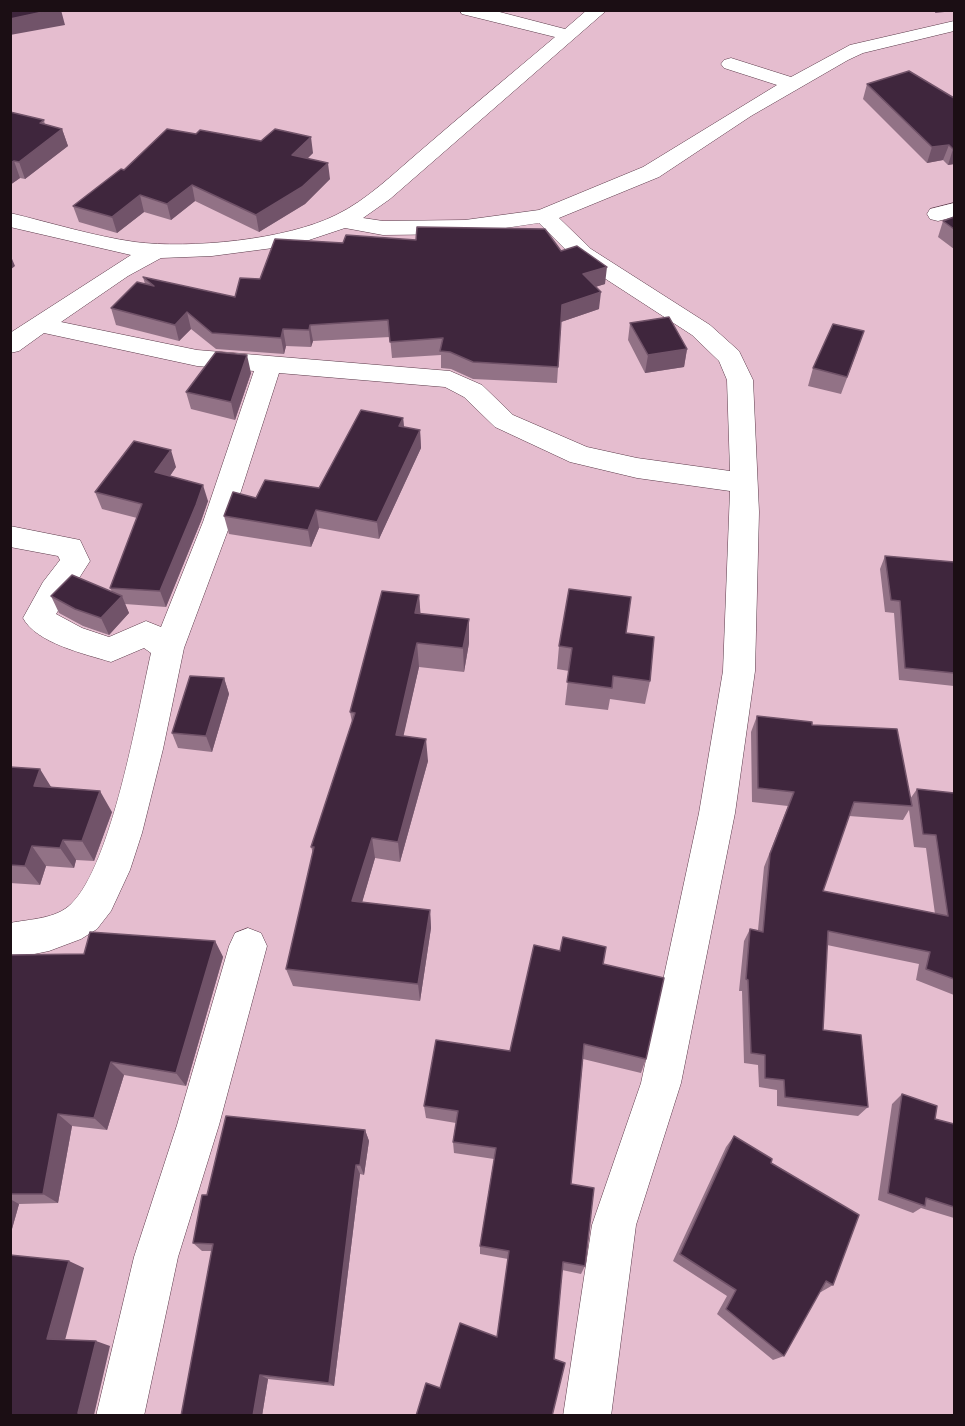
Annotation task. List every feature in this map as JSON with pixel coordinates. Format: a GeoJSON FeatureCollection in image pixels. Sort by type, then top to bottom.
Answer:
{"type":"FeatureCollection","features":[{"type":"Feature","properties":{"kind":"street"},"geometry":{"type":"LineString","coordinates":[[468,10],[570,35]]}},
{"type":"Feature","properties":{"kind":"street"},"geometry":{"type":"LineString","coordinates":[[10,220],[135,249],[156,251],[257,244],[318,231],[343,221],[382,194],[598,10]]}},
{"type":"Feature","properties":{"kind":"street"},"geometry":{"type":"LineString","coordinates":[[343,221],[383,228],[465,227],[544,216],[651,172],[792,83],[857,49],[954,26]]}},
{"type":"Feature","properties":{"kind":"street"},"geometry":{"type":"LineString","coordinates":[[731,64],[792,83]]}},
{"type":"Feature","properties":{"kind":"street"},"geometry":{"type":"LineString","coordinates":[[544,216],[582,254],[701,330],[730,357],[740,380],[744,483],[739,671],[717,813],[661,1083],[614,1225],[587,1416]]}},
{"type":"Feature","properties":{"kind":"street"},"geometry":{"type":"LineString","coordinates":[[10,345],[120,271],[156,251]]}},
{"type":"Feature","properties":{"kind":"street"},"geometry":{"type":"LineString","coordinates":[[41,325],[197,358],[450,379],[473,391],[504,421],[580,455],[603,462],[659,472],[744,483]]}},
{"type":"Feature","properties":{"kind":"street"},"geometry":{"type":"LineString","coordinates":[[10,941],[42,935],[82,919],[91,912],[99,899],[123,842],[168,648],[217,522],[269,364]]}},
{"type":"Feature","properties":{"kind":"street"},"geometry":{"type":"LineString","coordinates":[[10,536],[69,549],[75,561],[54,590],[38,618],[71,637],[111,650],[146,633],[168,648]]}},
{"type":"Feature","properties":{"kind":"street"},"geometry":{"type":"LineString","coordinates":[[120,1416],[156,1257],[198,1125],[248,946]]}},
{"type":"Feature","properties":{"kind":"building"},"geometry":{"type":"Polygon","coordinates":[[[10,10],[52,10],[10,19],[10,10]]]}},
{"type":"Feature","properties":{"kind":"building"},"geometry":{"type":"Polygon","coordinates":[[[909,71],[954,98],[954,149],[949,145],[932,147],[867,84],[909,71]]]}},
{"type":"Feature","properties":{"kind":"building"},"geometry":{"type":"Polygon","coordinates":[[[10,112],[44,120],[40,123],[62,129],[19,162],[10,163],[10,112]]]}},
{"type":"Feature","properties":{"kind":"building"},"geometry":{"type":"Polygon","coordinates":[[[167,129],[196,134],[200,130],[261,141],[275,129],[311,137],[292,155],[328,163],[302,187],[256,215],[192,185],[167,204],[140,195],[112,217],[73,206],[121,169],[124,170],[167,129]]]}},
{"type":"Feature","properties":{"kind":"building"},"geometry":{"type":"Polygon","coordinates":[[[954,217],[954,229],[943,221],[954,217]]]}},
{"type":"Feature","properties":{"kind":"building"},"geometry":{"type":"Polygon","coordinates":[[[417,227],[545,229],[561,251],[577,246],[607,267],[583,274],[601,292],[562,305],[558,367],[473,362],[450,352],[440,351],[443,338],[390,342],[388,320],[310,325],[309,330],[283,329],[281,338],[212,333],[187,312],[175,325],[111,308],[137,282],[154,286],[143,277],[235,297],[240,278],[260,279],[275,239],[343,243],[346,235],[416,240],[417,227]]]}},
{"type":"Feature","properties":{"kind":"building"},"geometry":{"type":"Polygon","coordinates":[[[669,317],[687,349],[648,355],[630,323],[669,317]]]}},
{"type":"Feature","properties":{"kind":"building"},"geometry":{"type":"Polygon","coordinates":[[[833,324],[864,331],[847,377],[813,368],[833,324]]]}},
{"type":"Feature","properties":{"kind":"building"},"geometry":{"type":"Polygon","coordinates":[[[216,352],[247,355],[231,402],[186,392],[216,352]]]}},
{"type":"Feature","properties":{"kind":"building"},"geometry":{"type":"Polygon","coordinates":[[[361,410],[403,418],[399,426],[420,430],[377,522],[316,510],[308,530],[224,516],[233,492],[256,498],[265,480],[319,488],[361,410]]]}},
{"type":"Feature","properties":{"kind":"building"},"geometry":{"type":"Polygon","coordinates":[[[134,441],[171,450],[155,472],[203,485],[160,591],[110,588],[142,504],[95,492],[134,441]]]}},
{"type":"Feature","properties":{"kind":"building"},"geometry":{"type":"Polygon","coordinates":[[[885,556],[954,562],[954,673],[905,668],[900,601],[891,600],[885,556]]]}},
{"type":"Feature","properties":{"kind":"building"},"geometry":{"type":"Polygon","coordinates":[[[72,575],[122,596],[101,618],[75,609],[51,596],[72,575]]]}},
{"type":"Feature","properties":{"kind":"building"},"geometry":{"type":"Polygon","coordinates":[[[569,589],[631,597],[626,633],[654,637],[650,681],[613,676],[612,688],[567,682],[572,648],[559,646],[569,589]]]}},
{"type":"Feature","properties":{"kind":"building"},"geometry":{"type":"Polygon","coordinates":[[[382,591],[419,595],[415,613],[469,619],[463,648],[417,643],[396,735],[426,739],[398,842],[372,838],[352,901],[430,910],[418,984],[286,969],[314,847],[311,847],[355,713],[350,712],[382,591]]]}},
{"type":"Feature","properties":{"kind":"building"},"geometry":{"type":"Polygon","coordinates":[[[190,676],[224,678],[206,736],[172,733],[190,676]]]}},
{"type":"Feature","properties":{"kind":"building"},"geometry":{"type":"Polygon","coordinates":[[[757,716],[812,722],[812,725],[897,729],[912,806],[854,802],[823,891],[948,916],[936,835],[923,834],[917,789],[954,793],[954,979],[926,969],[930,952],[828,931],[823,1030],[861,1035],[868,1107],[785,1097],[784,1080],[765,1078],[765,1055],[751,1053],[748,980],[746,979],[750,929],[763,932],[770,854],[794,792],[758,788],[757,716]]]}},
{"type":"Feature","properties":{"kind":"building"},"geometry":{"type":"Polygon","coordinates":[[[10,767],[40,769],[34,786],[100,791],[82,841],[63,840],[60,848],[32,846],[25,866],[10,865],[10,767]]]}},
{"type":"Feature","properties":{"kind":"building"},"geometry":{"type":"Polygon","coordinates":[[[90,932],[215,941],[176,1073],[111,1062],[94,1118],[58,1114],[43,1194],[10,1194],[10,955],[84,954],[90,932]]]}},
{"type":"Feature","properties":{"kind":"building"},"geometry":{"type":"Polygon","coordinates":[[[563,937],[606,947],[603,964],[664,978],[646,1059],[584,1044],[571,1184],[594,1188],[585,1266],[563,1262],[554,1359],[565,1363],[552,1416],[416,1416],[426,1383],[440,1388],[460,1323],[497,1337],[509,1251],[480,1246],[496,1148],[453,1142],[458,1111],[424,1106],[436,1040],[510,1051],[534,945],[560,951],[563,937]]]}},
{"type":"Feature","properties":{"kind":"building"},"geometry":{"type":"Polygon","coordinates":[[[902,1094],[937,1106],[935,1119],[954,1124],[954,1207],[926,1198],[925,1206],[888,1193],[902,1094]]]}},
{"type":"Feature","properties":{"kind":"building"},"geometry":{"type":"Polygon","coordinates":[[[226,1116],[365,1130],[360,1165],[356,1165],[329,1383],[260,1375],[253,1416],[181,1416],[213,1244],[193,1243],[202,1195],[207,1195],[226,1116]]]}},
{"type":"Feature","properties":{"kind":"building"},"geometry":{"type":"Polygon","coordinates":[[[734,1136],[772,1159],[771,1163],[859,1215],[833,1285],[826,1281],[784,1356],[726,1309],[736,1290],[680,1254],[734,1136]]]}},
{"type":"Feature","properties":{"kind":"building"},"geometry":{"type":"Polygon","coordinates":[[[10,1255],[69,1261],[47,1339],[96,1341],[78,1413],[80,1416],[10,1416],[10,1255]]]}}]}
